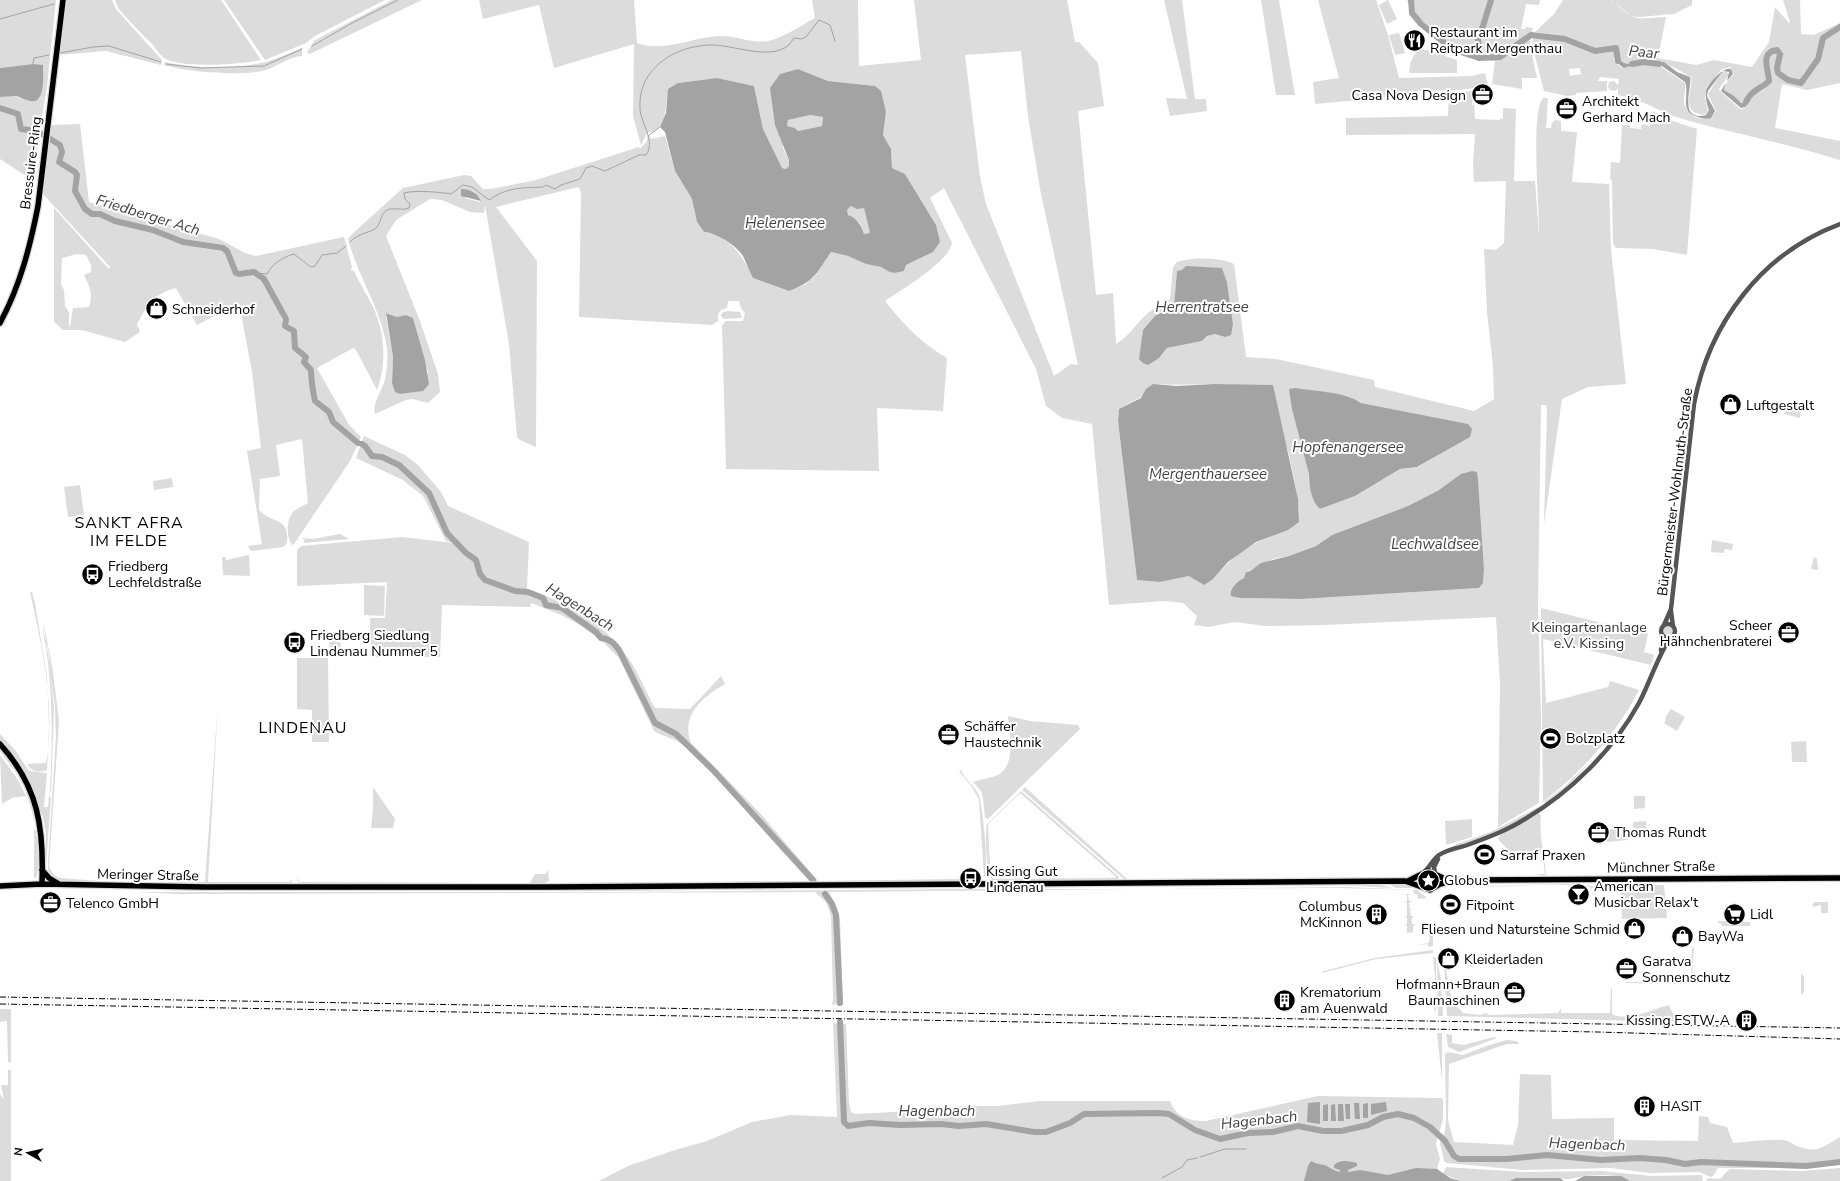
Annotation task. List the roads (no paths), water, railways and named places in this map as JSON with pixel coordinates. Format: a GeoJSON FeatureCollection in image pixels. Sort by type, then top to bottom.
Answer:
{"type":"FeatureCollection","features":[{"type":"Feature","properties":{"kind":"main road","name":"Bressuire-Ring"},"geometry":{"type":"LineString","coordinates":[[0,324],[21,275],[33,233],[48,131],[63,0]]}},
{"type":"Feature","properties":{"kind":"main road"},"geometry":{"type":"LineString","coordinates":[[0,744],[20,770],[34,800],[41,832],[42,884]]}},
{"type":"Feature","properties":{"kind":"main road"},"geometry":{"type":"LineString","coordinates":[[42,870],[49,878],[61,885]]}},
{"type":"Feature","properties":{"kind":"main road"},"geometry":{"type":"LineString","coordinates":[[1431,871],[1435,874],[1438,880],[1435,887],[1427,890],[1405,881],[1417,878],[1424,872],[1431,871]]}},
{"type":"Feature","properties":{"kind":"main road"},"geometry":{"type":"LineString","coordinates":[[1422,887],[1419,881],[1424,872]]}},
{"type":"Feature","properties":{"kind":"main road","name":"Münchner Straße"},"geometry":{"type":"LineString","coordinates":[[1435,874],[1443,878],[1458,880],[1840,878]]}},
{"type":"Feature","properties":{"kind":"main road","name":"Münchner Straße"},"geometry":{"type":"LineString","coordinates":[[1435,887],[1443,883],[1458,880]]}},
{"type":"Feature","properties":{"kind":"main road","name":"Meringer Straße"},"geometry":{"type":"LineString","coordinates":[[0,886],[42,884],[125,887],[813,886],[1405,881]]}},
{"type":"Feature","properties":{"kind":"street","name":"Bürgermeister-Wohlmuth-Straße"},"geometry":{"type":"LineString","coordinates":[[1424,872],[1437,857],[1445,852],[1494,835],[1526,819],[1552,801],[1580,778],[1612,743],[1628,721],[1645,692],[1661,652],[1675,632],[1671,609],[1694,404],[1710,348],[1726,317],[1758,276],[1802,242],[1840,224]]}},
{"type":"Feature","properties":{"kind":"street","name":"Bürgermeister-Wohlmuth-Straße"},"geometry":{"type":"LineString","coordinates":[[1661,652],[1661,630],[1671,609]]}},
{"type":"Feature","properties":{"kind":"street"},"geometry":{"type":"LineString","coordinates":[[1664,625],[1668,624],[1673,626]]}},
{"type":"Feature","properties":{"kind":"street"},"geometry":{"type":"LineString","coordinates":[[1662,635],[1670,638]]}},
{"type":"Feature","properties":{"kind":"street"},"geometry":{"type":"LineString","coordinates":[[1435,874],[1435,863],[1445,852]]}},
{"type":"Feature","properties":{"kind":"water"},"geometry":{"type":"Polygon","coordinates":[[[1777,48],[1784,54],[1778,61],[1777,68],[1778,51],[1773,50],[1768,55],[1766,61],[1768,74],[1764,67],[1764,63],[1768,51],[1777,48]]]}},
{"type":"Feature","properties":{"kind":"water"},"geometry":{"type":"Polygon","coordinates":[[[1618,50],[1619,59],[1624,63],[1640,63],[1624,68],[1617,63],[1616,60],[1618,50]]]}},
{"type":"Feature","properties":{"kind":"water"},"geometry":{"type":"Polygon","coordinates":[[[1664,62],[1677,72],[1690,77],[1689,108],[1692,113],[1697,116],[1706,115],[1709,110],[1706,99],[1706,90],[1714,78],[1723,71],[1708,91],[1707,96],[1715,111],[1711,118],[1707,119],[1695,116],[1687,110],[1685,82],[1659,64],[1652,63],[1664,62]]]}},
{"type":"Feature","properties":{"kind":"water"},"geometry":{"type":"Polygon","coordinates":[[[33,64],[43,65],[43,85],[38,99],[32,101],[16,96],[0,97],[0,68],[33,64]]]}},
{"type":"Feature","properties":{"kind":"water","name":"Helenensee"},"geometry":{"type":"Polygon","coordinates":[[[798,69],[828,81],[875,86],[881,91],[886,112],[883,135],[891,149],[892,168],[905,174],[936,225],[940,242],[933,252],[906,265],[904,271],[895,273],[881,267],[866,264],[848,256],[831,252],[810,280],[789,291],[753,278],[744,258],[737,249],[727,241],[715,235],[704,232],[697,222],[692,199],[675,171],[665,132],[660,127],[666,113],[668,89],[678,83],[717,78],[754,86],[763,129],[782,168],[786,169],[789,166],[789,160],[775,125],[770,88],[780,74],[798,69]],[[810,115],[788,120],[787,126],[795,128],[798,131],[822,126],[823,117],[810,115]],[[851,206],[847,210],[848,215],[859,223],[864,234],[870,233],[864,208],[857,209],[851,206]]]}},
{"type":"Feature","properties":{"kind":"water"},"geometry":{"type":"Polygon","coordinates":[[[1731,69],[1733,74],[1727,81],[1729,72],[1723,71],[1731,69]]]}},
{"type":"Feature","properties":{"kind":"water"},"geometry":{"type":"Polygon","coordinates":[[[1725,84],[1724,90],[1734,96],[1741,103],[1746,102],[1749,96],[1746,107],[1741,108],[1721,91],[1725,84]]]}},
{"type":"Feature","properties":{"kind":"water"},"geometry":{"type":"Polygon","coordinates":[[[461,189],[473,192],[481,201],[461,196],[461,189]]]}},
{"type":"Feature","properties":{"kind":"water","name":"Herrentratsee"},"geometry":{"type":"Polygon","coordinates":[[[1186,266],[1222,268],[1227,282],[1233,324],[1231,335],[1225,337],[1215,334],[1207,336],[1202,341],[1167,348],[1159,358],[1148,365],[1143,363],[1139,359],[1143,330],[1155,316],[1174,306],[1177,271],[1182,270],[1186,266]]]}},
{"type":"Feature","properties":{"kind":"water"},"geometry":{"type":"Polygon","coordinates":[[[386,313],[397,317],[406,315],[413,318],[425,360],[429,384],[423,391],[400,394],[395,392],[392,383],[393,357],[386,313]]]}},
{"type":"Feature","properties":{"kind":"water","name":"Mergenthauersee"},"geometry":{"type":"Polygon","coordinates":[[[1153,384],[1176,386],[1215,384],[1273,385],[1298,499],[1299,522],[1288,530],[1256,542],[1228,562],[1213,579],[1204,585],[1189,576],[1160,582],[1137,580],[1118,421],[1119,409],[1141,398],[1146,389],[1153,384]]]}},
{"type":"Feature","properties":{"kind":"water","name":"Hopfenangersee"},"geometry":{"type":"Polygon","coordinates":[[[1296,388],[1330,392],[1346,396],[1361,403],[1468,424],[1472,429],[1470,437],[1417,467],[1400,469],[1355,496],[1320,509],[1314,502],[1311,493],[1309,474],[1292,409],[1289,389],[1296,388]]]}},
{"type":"Feature","properties":{"kind":"water","name":"Lechwaldsee"},"geometry":{"type":"Polygon","coordinates":[[[1472,471],[1477,472],[1478,479],[1484,569],[1483,583],[1479,588],[1301,599],[1240,598],[1231,596],[1231,591],[1237,583],[1244,578],[1246,572],[1250,571],[1261,563],[1289,556],[1316,546],[1332,535],[1408,506],[1439,490],[1461,474],[1472,471]]]}},
{"type":"Feature","properties":{"kind":"water"},"geometry":{"type":"Polygon","coordinates":[[[1320,1102],[1320,1124],[1307,1122],[1308,1103],[1320,1102]]]}},
{"type":"Feature","properties":{"kind":"water"},"geometry":{"type":"Polygon","coordinates":[[[1386,1102],[1387,1111],[1371,1115],[1371,1104],[1386,1102]]]}},
{"type":"Feature","properties":{"kind":"water"},"geometry":{"type":"Polygon","coordinates":[[[1354,1103],[1359,1103],[1360,1119],[1355,1119],[1354,1103]]]}},
{"type":"Feature","properties":{"kind":"water"},"geometry":{"type":"Polygon","coordinates":[[[1368,1103],[1368,1118],[1363,1118],[1363,1104],[1368,1103]]]}},
{"type":"Feature","properties":{"kind":"water"},"geometry":{"type":"Polygon","coordinates":[[[1328,1104],[1328,1121],[1323,1121],[1323,1105],[1328,1104]]]}},
{"type":"Feature","properties":{"kind":"water"},"geometry":{"type":"Polygon","coordinates":[[[1335,1104],[1336,1121],[1331,1121],[1331,1105],[1335,1104]]]}},
{"type":"Feature","properties":{"kind":"water"},"geometry":{"type":"Polygon","coordinates":[[[1338,1104],[1343,1104],[1344,1121],[1338,1121],[1338,1104]]]}},
{"type":"Feature","properties":{"kind":"water"},"geometry":{"type":"Polygon","coordinates":[[[1345,1104],[1350,1104],[1350,1119],[1346,1119],[1345,1104]]]}},
{"type":"Feature","properties":{"kind":"water"},"geometry":{"type":"Polygon","coordinates":[[[1311,1161],[1340,1172],[1340,1170],[1334,1168],[1334,1165],[1345,1161],[1357,1163],[1357,1166],[1348,1170],[1348,1172],[1360,1170],[1388,1175],[1416,1168],[1437,1169],[1450,1178],[1460,1181],[1304,1181],[1311,1161]]]}},
{"type":"Feature","properties":{"kind":"water"},"geometry":{"type":"Polygon","coordinates":[[[1584,1176],[1621,1176],[1630,1181],[1575,1181],[1584,1176]]]}},
{"type":"Feature","properties":{"kind":"water"},"geometry":{"type":"Polygon","coordinates":[[[1516,1178],[1560,1178],[1564,1181],[1509,1181],[1516,1178]]]}},
{"type":"Feature","properties":{"kind":"waterway"},"geometry":{"type":"LineString","coordinates":[[312,46],[354,22],[398,0]]}},
{"type":"Feature","properties":{"kind":"waterway","name":"Paar"},"geometry":{"type":"LineString","coordinates":[[1411,0],[1412,13],[1421,24],[1452,49],[1479,58],[1500,57],[1531,35],[1565,39],[1595,51],[1616,48],[1618,61]]}},
{"type":"Feature","properties":{"kind":"waterway","name":"Paar"},"geometry":{"type":"LineString","coordinates":[[1479,58],[1478,37],[1491,0]]}},
{"type":"Feature","properties":{"kind":"waterway"},"geometry":{"type":"LineString","coordinates":[[0,19],[54,4]]}},
{"type":"Feature","properties":{"kind":"waterway"},"geometry":{"type":"LineString","coordinates":[[350,242],[357,236],[375,229],[385,211],[409,208],[410,204],[405,199],[404,193],[420,191],[451,194],[463,185],[472,187],[489,200],[509,190],[543,187],[546,185],[555,189],[561,185],[580,179],[586,168],[592,166],[605,171],[639,155],[646,155],[649,150],[649,138],[640,109],[641,95],[645,82],[652,71],[661,62],[685,49],[712,45],[752,51],[772,52],[781,50],[789,45],[794,38],[801,39],[806,37],[819,20],[830,25],[835,41]]}},
{"type":"Feature","properties":{"kind":"waterway","name":"Paar"},"geometry":{"type":"LineString","coordinates":[[1746,102],[1753,92],[1769,81],[1766,62],[1768,54],[1771,51],[1777,50],[1780,54],[1777,68],[1778,73],[1788,80],[1801,83],[1818,59],[1823,38],[1840,27]]}},
{"type":"Feature","properties":{"kind":"waterway"},"geometry":{"type":"LineString","coordinates":[[60,53],[93,47],[109,46],[161,62]]}},
{"type":"Feature","properties":{"kind":"waterway"},"geometry":{"type":"LineString","coordinates":[[166,64],[200,68],[264,66],[302,49]]}},
{"type":"Feature","properties":{"kind":"waterway"},"geometry":{"type":"LineString","coordinates":[[33,64],[34,58],[49,55]]}},
{"type":"Feature","properties":{"kind":"waterway","name":"Paar"},"geometry":{"type":"LineString","coordinates":[[1632,64],[1644,62],[1659,64]]}},
{"type":"Feature","properties":{"kind":"waterway","name":"Friedberger Ach"},"geometry":{"type":"LineString","coordinates":[[0,108],[18,114],[21,129],[37,131],[60,145],[62,152],[59,162],[75,172],[77,175],[75,191],[85,209],[92,214],[100,214],[115,221],[153,230],[183,242],[223,248],[227,251],[236,273],[254,272],[264,279],[286,319],[285,326],[294,331],[295,348],[306,357],[304,362],[311,370],[315,401],[329,412],[333,422],[358,443]]}},
{"type":"Feature","properties":{"kind":"waterway"},"geometry":{"type":"LineString","coordinates":[[648,136],[660,127]]}},
{"type":"Feature","properties":{"kind":"waterway","name":"Friedberger Ach"},"geometry":{"type":"LineString","coordinates":[[258,273],[267,274],[278,261],[294,254],[311,267],[315,266],[322,255],[337,253],[346,246]]}},
{"type":"Feature","properties":{"kind":"waterway","name":"Hagenbach"},"geometry":{"type":"LineString","coordinates":[[362,444],[372,456],[382,457],[399,465],[429,493],[447,533],[466,553],[476,560],[480,574],[485,580],[515,591],[528,592],[543,598],[546,605],[562,608],[596,632],[601,638],[607,639],[613,643],[619,650],[655,723],[676,734],[713,770],[813,880]]}},
{"type":"Feature","properties":{"kind":"waterway","name":"Hagenbach"},"geometry":{"type":"LineString","coordinates":[[825,894],[832,904],[836,915],[840,1003]]}},
{"type":"Feature","properties":{"kind":"waterway","name":"Hagenbach"},"geometry":{"type":"LineString","coordinates":[[840,1022],[844,1122],[848,1126],[869,1123],[900,1125],[941,1124],[959,1126],[986,1124],[1034,1132],[1046,1132],[1070,1123],[1084,1114],[1158,1113],[1169,1114],[1195,1130],[1220,1139],[1248,1133],[1273,1132],[1298,1126],[1323,1131],[1341,1131],[1368,1125],[1383,1117],[1398,1114],[1414,1118],[1430,1127],[1445,1141],[1454,1156],[1459,1159],[1507,1159],[1547,1155],[1601,1160],[1639,1158],[1666,1160],[1685,1164],[1701,1162],[1806,1166],[1840,1162]]}},
{"type":"Feature","properties":{"kind":"waterway"},"geometry":{"type":"LineString","coordinates":[[1200,1157],[1225,1149],[1246,1149]]}},
{"type":"Feature","properties":{"kind":"waterway"},"geometry":{"type":"LineString","coordinates":[[1162,1178],[1182,1167],[1187,1160],[1197,1158]]}},
{"type":"Feature","properties":{"kind":"railway"},"geometry":{"type":"LineString","coordinates":[[0,997],[1840,1028]]}},
{"type":"Feature","properties":{"kind":"railway"},"geometry":{"type":"LineString","coordinates":[[0,1004],[1597,1032],[1840,1039]]}},
{"type":"Feature","properties":{"kind":"place","name":"Restaurant im Reitpark Mergenthau"},"geometry":{"type":"Point","coordinates":[1415,40]}},
{"type":"Feature","properties":{"kind":"place","name":"Casa Nova Design"},"geometry":{"type":"Point","coordinates":[1482,95]}},
{"type":"Feature","properties":{"kind":"place","name":"Architekt Gerhard Mach"},"geometry":{"type":"Point","coordinates":[1567,109]}},
{"type":"Feature","properties":{"kind":"place","name":"Schneiderhof"},"geometry":{"type":"Point","coordinates":[156,309]}},
{"type":"Feature","properties":{"kind":"place","name":"Luftgestalt"},"geometry":{"type":"Point","coordinates":[1730,405]}},
{"type":"Feature","properties":{"kind":"place","name":"Friedberg Lechfeldstraße"},"geometry":{"type":"Point","coordinates":[93,574]}},
{"type":"Feature","properties":{"kind":"place","name":"Scheer Hähnchenbraterei"},"geometry":{"type":"Point","coordinates":[1788,633]}},
{"type":"Feature","properties":{"kind":"place","name":"Friedberg Siedlung Lindenau Nummer 5"},"geometry":{"type":"Point","coordinates":[294,643]}},
{"type":"Feature","properties":{"kind":"place","name":"Schäffer Haustechnik"},"geometry":{"type":"Point","coordinates":[948,734]}},
{"type":"Feature","properties":{"kind":"place","name":"Bolzplatz"},"geometry":{"type":"Point","coordinates":[1551,738]}},
{"type":"Feature","properties":{"kind":"place","name":"Thomas Rundt"},"geometry":{"type":"Point","coordinates":[1598,832]}},
{"type":"Feature","properties":{"kind":"place","name":"Sarraf Praxen"},"geometry":{"type":"Point","coordinates":[1485,855]}},
{"type":"Feature","properties":{"kind":"place","name":"Kissing Gut Lindenau"},"geometry":{"type":"Point","coordinates":[971,879]}},
{"type":"Feature","properties":{"kind":"place","name":"Globus"},"geometry":{"type":"Point","coordinates":[1428,880]}},
{"type":"Feature","properties":{"kind":"place","name":"American Musicbar Relax't"},"geometry":{"type":"Point","coordinates":[1579,894]}},
{"type":"Feature","properties":{"kind":"place","name":"Telenco GmbH"},"geometry":{"type":"Point","coordinates":[51,903]}},
{"type":"Feature","properties":{"kind":"place","name":"Fitpoint"},"geometry":{"type":"Point","coordinates":[1451,905]}},
{"type":"Feature","properties":{"kind":"place","name":"Columbus McKinnon"},"geometry":{"type":"Point","coordinates":[1377,914]}},
{"type":"Feature","properties":{"kind":"place","name":"Lidl"},"geometry":{"type":"Point","coordinates":[1734,914]}},
{"type":"Feature","properties":{"kind":"place","name":"Fliesen und Natursteine Schmid"},"geometry":{"type":"Point","coordinates":[1635,929]}},
{"type":"Feature","properties":{"kind":"place","name":"BayWa"},"geometry":{"type":"Point","coordinates":[1682,936]}},
{"type":"Feature","properties":{"kind":"place","name":"Kleiderladen"},"geometry":{"type":"Point","coordinates":[1448,959]}},
{"type":"Feature","properties":{"kind":"place","name":"Garatva Sonnenschutz"},"geometry":{"type":"Point","coordinates":[1627,969]}},
{"type":"Feature","properties":{"kind":"place","name":"Hofmann+Braun Baumaschinen"},"geometry":{"type":"Point","coordinates":[1515,992]}},
{"type":"Feature","properties":{"kind":"place","name":"Krematorium am Auenwald"},"geometry":{"type":"Point","coordinates":[1285,1000]}},
{"type":"Feature","properties":{"kind":"place","name":"Kissing ESTW-A"},"geometry":{"type":"Point","coordinates":[1746,1020]}},
{"type":"Feature","properties":{"kind":"place","name":"HASIT"},"geometry":{"type":"Point","coordinates":[1644,1106]}},
{"type":"Feature","properties":{"kind":"district","name":"SANKT AFRA IM FELDE"},"geometry":{"type":"Point","coordinates":[129,532]}},
{"type":"Feature","properties":{"kind":"district","name":"LINDENAU"},"geometry":{"type":"Point","coordinates":[303,728]}},
{"type":"Feature","properties":{"kind":"park label","name":"Kleingartenanlage e.V. Kissing"},"geometry":{"type":"Point","coordinates":[1589,636]}}]}
